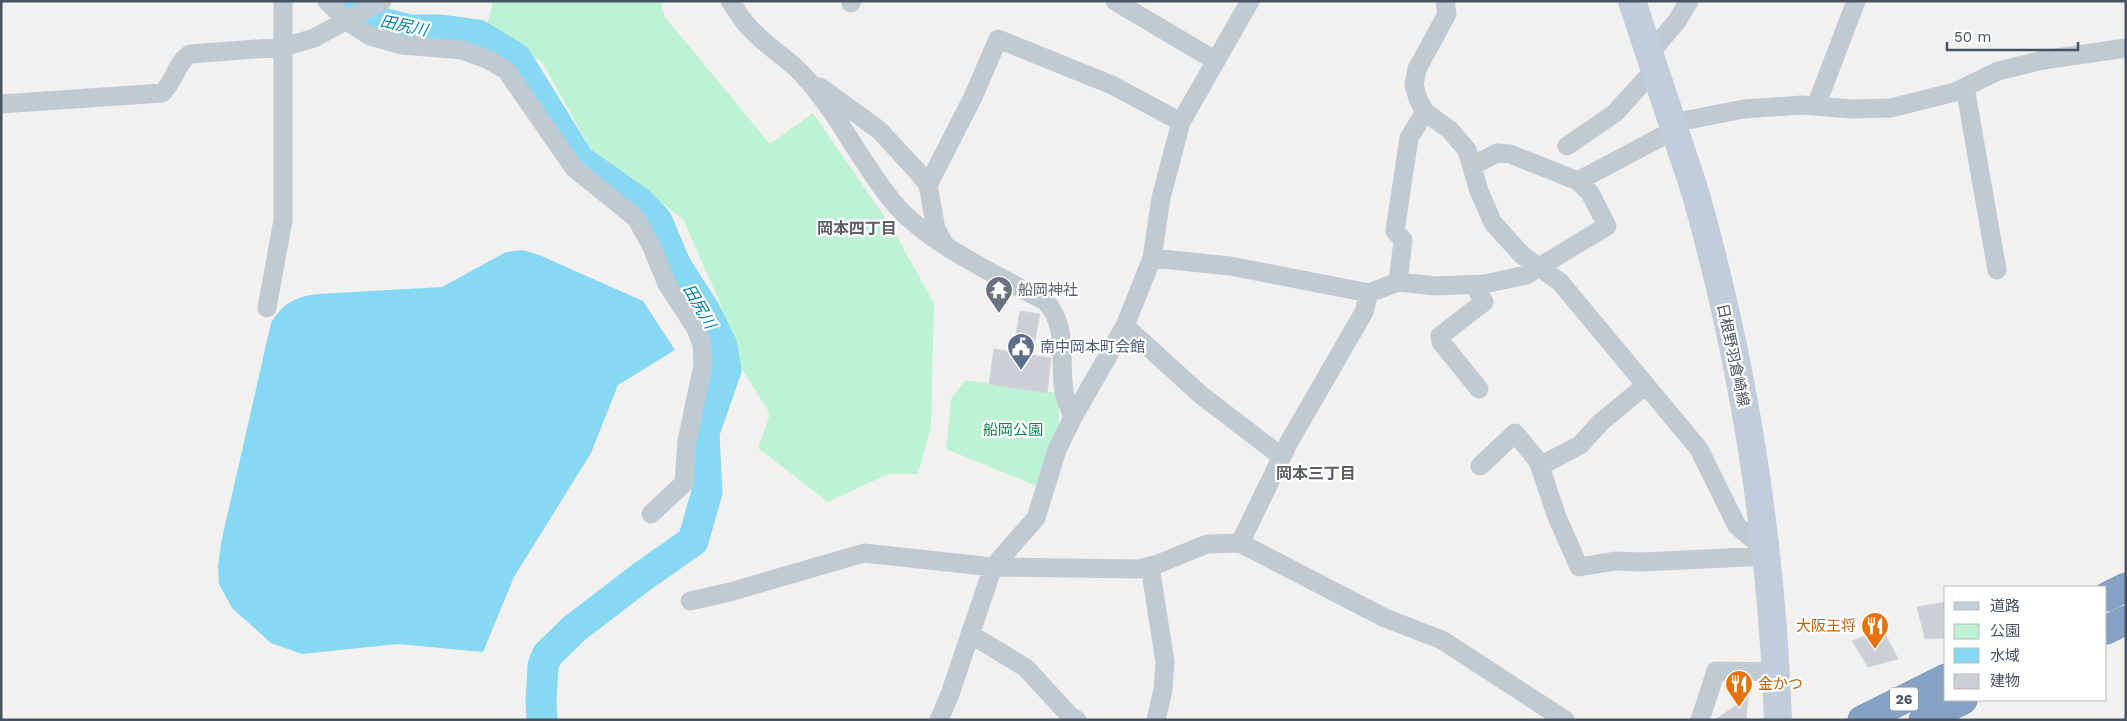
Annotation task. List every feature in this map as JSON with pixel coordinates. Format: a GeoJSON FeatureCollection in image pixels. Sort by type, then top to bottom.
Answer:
{"type":"FeatureCollection","features":[{"type":"Feature","properties":{"kind":"highway"},"geometry":{"type":"LineString","coordinates":[[2107,596],[2126,587]]}},
{"type":"Feature","properties":{"kind":"highway"},"geometry":{"type":"LineString","coordinates":[[2107,630],[2126,620]]}},
{"type":"Feature","properties":{"kind":"highway","name":"26"},"geometry":{"type":"LineString","coordinates":[[1862,720],[1944,679]]}},
{"type":"Feature","properties":{"kind":"highway","name":"26"},"geometry":{"type":"LineString","coordinates":[[1923,720],[1961,701]]}},
{"type":"Feature","properties":{"kind":"main road","name":"日根野羽倉崎線"},"geometry":{"type":"LineString","coordinates":[[1632,1],[1699,205],[1730,338],[1751,444],[1766,553],[1778,720]]}},
{"type":"Feature","properties":{"kind":"street"},"geometry":{"type":"LineString","coordinates":[[267,308],[283,220],[283,1]]}},
{"type":"Feature","properties":{"kind":"street"},"geometry":{"type":"LineString","coordinates":[[327,1],[347,21],[370,36],[402,45],[462,50],[487,59],[506,70],[574,168],[636,218],[651,246],[667,284],[695,327],[702,344],[703,364],[687,441],[684,483],[651,514]]}},
{"type":"Feature","properties":{"kind":"street"},"geometry":{"type":"LineString","coordinates":[[1,104],[162,93],[168,88],[182,58],[190,54],[284,47],[314,38],[382,1]]}},
{"type":"Feature","properties":{"kind":"street"},"geometry":{"type":"LineString","coordinates":[[730,1],[748,27],[801,73],[879,130],[902,152],[928,185],[936,229],[945,244]]}},
{"type":"Feature","properties":{"kind":"street"},"geometry":{"type":"LineString","coordinates":[[1115,1],[1216,61]]}},
{"type":"Feature","properties":{"kind":"street"},"geometry":{"type":"LineString","coordinates":[[939,720],[950,694],[993,567],[1036,518],[1057,450],[1073,417],[1125,326],[1152,258],[1161,198],[1181,122],[1250,1]]}},
{"type":"Feature","properties":{"kind":"street"},"geometry":{"type":"LineString","coordinates":[[1445,1],[1447,14],[1417,69],[1414,85],[1418,99],[1425,112],[1450,130],[1467,150],[1479,191],[1493,223],[1522,255],[1560,282],[1699,449],[1737,526],[1766,553]]}},
{"type":"Feature","properties":{"kind":"street"},"geometry":{"type":"LineString","coordinates":[[1567,146],[1615,113],[1652,62],[1689,1]]}},
{"type":"Feature","properties":{"kind":"street"},"geometry":{"type":"LineString","coordinates":[[1816,106],[1856,1]]}},
{"type":"Feature","properties":{"kind":"street"},"geometry":{"type":"LineString","coordinates":[[928,185],[973,97],[998,39],[1112,85],[1181,122]]}},
{"type":"Feature","properties":{"kind":"street"},"geometry":{"type":"LineString","coordinates":[[1578,181],[1673,126],[1744,109],[1802,105],[1852,109],[1891,108],[1923,101],[1965,87],[1998,71],[2043,60],[2126,48]]}},
{"type":"Feature","properties":{"kind":"street"},"geometry":{"type":"LineString","coordinates":[[801,73],[826,105],[895,205],[921,229],[1045,302],[1055,311],[1060,325],[1064,393],[1073,417]]}},
{"type":"Feature","properties":{"kind":"street"},"geometry":{"type":"LineString","coordinates":[[1965,87],[1997,270]]}},
{"type":"Feature","properties":{"kind":"street"},"geometry":{"type":"LineString","coordinates":[[1398,282],[1403,240],[1395,231],[1409,138],[1425,112]]}},
{"type":"Feature","properties":{"kind":"street"},"geometry":{"type":"LineString","coordinates":[[1152,258],[1230,266],[1369,293],[1398,282],[1436,286],[1474,285],[1526,275],[1607,226],[1590,193],[1578,181],[1510,154],[1497,153],[1472,166]]}},
{"type":"Feature","properties":{"kind":"street"},"geometry":{"type":"LineString","coordinates":[[1474,285],[1484,302],[1440,336],[1441,342],[1479,389]]}},
{"type":"Feature","properties":{"kind":"street"},"geometry":{"type":"LineString","coordinates":[[1240,544],[1282,457],[1364,312],[1369,293]]}},
{"type":"Feature","properties":{"kind":"street"},"geometry":{"type":"LineString","coordinates":[[1125,326],[1201,395],[1282,457]]}},
{"type":"Feature","properties":{"kind":"street"},"geometry":{"type":"LineString","coordinates":[[1540,466],[1580,445],[1601,422],[1646,385]]}},
{"type":"Feature","properties":{"kind":"street"},"geometry":{"type":"LineString","coordinates":[[1480,466],[1516,433],[1540,466],[1557,517],[1579,567],[1615,562],[1766,553]]}},
{"type":"Feature","properties":{"kind":"street"},"geometry":{"type":"LineString","coordinates":[[690,601],[730,592],[864,553],[993,567],[1138,569],[1207,544],[1240,544],[1385,618],[1442,640],[1565,720]]}},
{"type":"Feature","properties":{"kind":"street"},"geometry":{"type":"LineString","coordinates":[[1150,566],[1165,662],[1163,690],[1156,720]]}},
{"type":"Feature","properties":{"kind":"street"},"geometry":{"type":"LineString","coordinates":[[970,634],[1026,668],[1070,716],[1077,720]]}},
{"type":"Feature","properties":{"kind":"street"},"geometry":{"type":"LineString","coordinates":[[1700,720],[1716,671],[1776,672]]}},
{"type":"Feature","properties":{"kind":"green space"},"geometry":{"type":"Polygon","coordinates":[[[493,1],[661,1],[665,17],[770,144],[813,113],[889,223],[934,303],[931,428],[918,474],[888,474],[828,502],[758,448],[770,414],[743,371],[720,303],[683,219],[590,148],[542,62],[487,26],[493,1]]]}},
{"type":"Feature","properties":{"kind":"green space","name":"船岡公園"},"geometry":{"type":"Polygon","coordinates":[[[965,380],[1058,393],[1059,425],[1039,487],[946,449],[951,399],[965,380]]]}},
{"type":"Feature","properties":{"kind":"water"},"geometry":{"type":"Polygon","coordinates":[[[523,250],[539,255],[643,301],[675,350],[618,385],[591,453],[514,577],[483,652],[398,644],[302,654],[271,643],[232,608],[219,584],[218,566],[221,543],[271,323],[280,310],[296,299],[318,294],[442,287],[506,252],[523,250]]]}},
{"type":"Feature","properties":{"kind":"building","name":"南中岡本町会館"},"geometry":{"type":"Polygon","coordinates":[[[1020,311],[1040,314],[1032,355],[1051,358],[1047,393],[989,384],[994,349],[1013,352],[1020,311]]]}},
{"type":"Feature","properties":{"kind":"building"},"geometry":{"type":"Polygon","coordinates":[[[1944,602],[1944,638],[1925,639],[1917,607],[1944,602]]]}},
{"type":"Feature","properties":{"kind":"building","name":"大阪王将"},"geometry":{"type":"Polygon","coordinates":[[[1883,629],[1898,659],[1868,667],[1852,641],[1883,629]]]}},
{"type":"Feature","properties":{"kind":"building","name":"金かつ"},"geometry":{"type":"Polygon","coordinates":[[[1748,697],[1746,720],[1715,720],[1748,697]]]}},
{"type":"Feature","properties":{"kind":"waterway","name":"田尻川"},"geometry":{"type":"LineString","coordinates":[[348,1],[363,15],[375,21],[410,30],[442,30],[478,35],[516,58],[579,160],[640,203],[657,221],[676,266],[705,311],[722,346],[726,370],[704,433],[707,492],[693,541],[643,576],[575,628],[547,655],[543,666],[542,720]]}},
{"type":"Feature","properties":{"kind":"place","name":"船岡神社"},"geometry":{"type":"Point","coordinates":[999,314]}},
{"type":"Feature","properties":{"kind":"place","name":"南中岡本町会館"},"geometry":{"type":"Point","coordinates":[1021,371]}},
{"type":"Feature","properties":{"kind":"place","name":"大阪王将"},"geometry":{"type":"Point","coordinates":[1875,650]}},
{"type":"Feature","properties":{"kind":"place","name":"金かつ"},"geometry":{"type":"Point","coordinates":[1739,708]}},
{"type":"Feature","properties":{"kind":"district","name":"岡本四丁目"},"geometry":{"type":"Point","coordinates":[857,228]}},
{"type":"Feature","properties":{"kind":"district","name":"岡本三丁目"},"geometry":{"type":"Point","coordinates":[1316,473]}}]}
